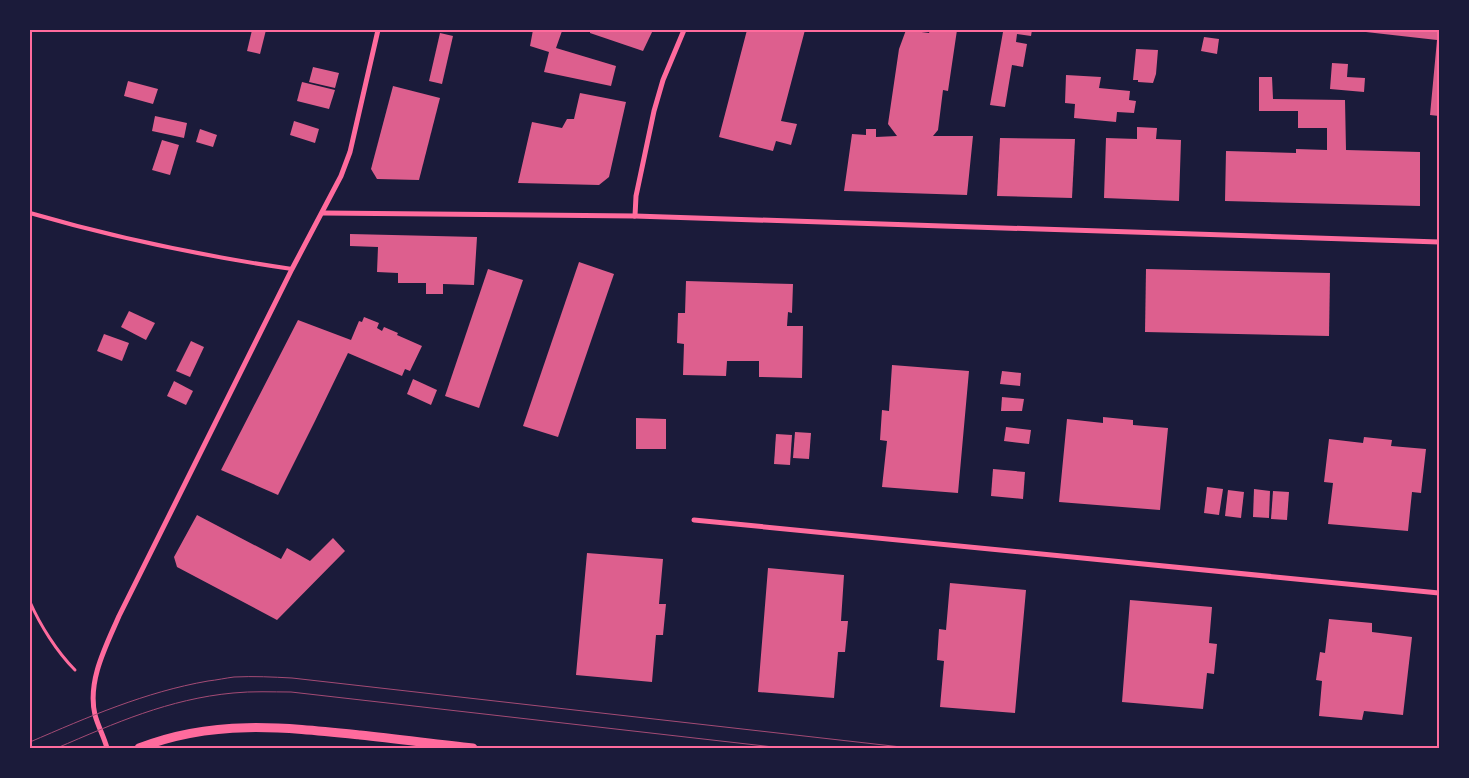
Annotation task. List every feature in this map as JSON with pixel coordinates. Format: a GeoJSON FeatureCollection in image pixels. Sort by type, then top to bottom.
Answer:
{"type":"FeatureCollection","features":[{"type":"Feature","properties":{"kind":"street"},"geometry":{"type":"LineString","coordinates":[[107,748],[95,715],[93,687],[101,656],[119,616],[292,269],[342,176],[350,152],[378,30]]}},
{"type":"Feature","properties":{"kind":"street"},"geometry":{"type":"LineString","coordinates":[[635,216],[636,196],[654,111],[663,80],[684,30]]}},
{"type":"Feature","properties":{"kind":"street"},"geometry":{"type":"LineString","coordinates":[[323,213],[635,216],[1439,242]]}},
{"type":"Feature","properties":{"kind":"street"},"geometry":{"type":"LineString","coordinates":[[694,520],[1439,593]]}},
{"type":"Feature","properties":{"kind":"street"},"geometry":{"type":"LineString","coordinates":[[139,748],[156,741],[205,730],[262,727],[306,729],[474,748]]}},
{"type":"Feature","properties":{"kind":"lane"},"geometry":{"type":"LineString","coordinates":[[30,214],[86,230],[171,248],[292,269]]}},
{"type":"Feature","properties":{"kind":"path"},"geometry":{"type":"LineString","coordinates":[[30,602],[36,616],[65,661],[93,687]]}},
{"type":"Feature","properties":{"kind":"building"},"geometry":{"type":"Polygon","coordinates":[[[252,30],[266,30],[260,54],[247,51],[252,30]]]}},
{"type":"Feature","properties":{"kind":"building"},"geometry":{"type":"Polygon","coordinates":[[[533,30],[562,31],[556,48],[616,66],[611,86],[544,72],[549,52],[530,46],[533,30]]]}},
{"type":"Feature","properties":{"kind":"building"},"geometry":{"type":"Polygon","coordinates":[[[590,30],[653,30],[643,51],[590,33],[590,30]]]}},
{"type":"Feature","properties":{"kind":"building"},"geometry":{"type":"Polygon","coordinates":[[[747,30],[805,30],[781,121],[797,124],[791,145],[776,141],[773,151],[719,137],[747,30]]]}},
{"type":"Feature","properties":{"kind":"building"},"geometry":{"type":"Polygon","coordinates":[[[906,30],[929,33],[930,30],[957,30],[948,91],[943,90],[938,130],[933,136],[973,136],[967,195],[844,191],[852,134],[866,135],[866,129],[876,129],[876,137],[897,136],[888,124],[899,49],[906,30]]]}},
{"type":"Feature","properties":{"kind":"building"},"geometry":{"type":"Polygon","coordinates":[[[999,30],[1032,30],[1031,36],[1017,34],[1016,42],[1027,44],[1023,67],[1012,65],[1005,107],[990,105],[1003,32],[999,30]]]}},
{"type":"Feature","properties":{"kind":"building"},"geometry":{"type":"Polygon","coordinates":[[[1357,30],[1439,30],[1439,116],[1430,115],[1437,40],[1357,30]]]}},
{"type":"Feature","properties":{"kind":"building"},"geometry":{"type":"Polygon","coordinates":[[[440,33],[453,36],[442,84],[429,81],[440,33]]]}},
{"type":"Feature","properties":{"kind":"building"},"geometry":{"type":"Polygon","coordinates":[[[1204,37],[1219,39],[1217,54],[1201,51],[1204,37]]]}},
{"type":"Feature","properties":{"kind":"building"},"geometry":{"type":"Polygon","coordinates":[[[1136,49],[1158,50],[1156,74],[1153,83],[1133,80],[1136,49]]]}},
{"type":"Feature","properties":{"kind":"building"},"geometry":{"type":"Polygon","coordinates":[[[1332,63],[1348,64],[1347,77],[1365,78],[1364,92],[1330,89],[1332,63]]]}},
{"type":"Feature","properties":{"kind":"building"},"geometry":{"type":"Polygon","coordinates":[[[313,67],[339,73],[335,88],[309,82],[313,67]]]}},
{"type":"Feature","properties":{"kind":"building"},"geometry":{"type":"Polygon","coordinates":[[[1066,75],[1101,77],[1099,88],[1130,91],[1129,100],[1136,101],[1134,113],[1117,112],[1116,122],[1074,118],[1075,104],[1065,103],[1066,75]]]}},
{"type":"Feature","properties":{"kind":"building"},"geometry":{"type":"Polygon","coordinates":[[[1259,77],[1272,77],[1273,99],[1345,100],[1346,150],[1420,152],[1420,206],[1225,201],[1226,151],[1296,153],[1296,149],[1327,150],[1327,128],[1298,128],[1298,111],[1259,111],[1259,77]]]}},
{"type":"Feature","properties":{"kind":"building"},"geometry":{"type":"Polygon","coordinates":[[[128,81],[158,89],[153,104],[124,96],[128,81]]]}},
{"type":"Feature","properties":{"kind":"building"},"geometry":{"type":"Polygon","coordinates":[[[302,82],[335,90],[329,109],[297,101],[302,82]]]}},
{"type":"Feature","properties":{"kind":"building"},"geometry":{"type":"Polygon","coordinates":[[[393,86],[440,98],[419,180],[377,179],[371,169],[393,86]]]}},
{"type":"Feature","properties":{"kind":"building"},"geometry":{"type":"Polygon","coordinates":[[[580,93],[626,102],[609,177],[599,185],[518,183],[532,122],[562,128],[567,119],[574,119],[580,93]]]}},
{"type":"Feature","properties":{"kind":"building"},"geometry":{"type":"Polygon","coordinates":[[[155,116],[187,123],[184,138],[152,131],[155,116]]]}},
{"type":"Feature","properties":{"kind":"building"},"geometry":{"type":"Polygon","coordinates":[[[294,121],[319,129],[315,143],[290,135],[294,121]]]}},
{"type":"Feature","properties":{"kind":"building"},"geometry":{"type":"Polygon","coordinates":[[[1137,127],[1157,128],[1156,139],[1181,140],[1179,201],[1104,198],[1106,138],[1137,139],[1137,127]]]}},
{"type":"Feature","properties":{"kind":"building"},"geometry":{"type":"Polygon","coordinates":[[[200,129],[217,135],[213,147],[196,142],[200,129]]]}},
{"type":"Feature","properties":{"kind":"building"},"geometry":{"type":"Polygon","coordinates":[[[1000,138],[1075,139],[1072,198],[997,196],[1000,138]]]}},
{"type":"Feature","properties":{"kind":"building"},"geometry":{"type":"Polygon","coordinates":[[[162,140],[179,145],[170,175],[152,170],[162,140]]]}},
{"type":"Feature","properties":{"kind":"building"},"geometry":{"type":"Polygon","coordinates":[[[350,234],[477,237],[474,285],[443,284],[443,294],[426,294],[426,283],[398,283],[398,273],[377,272],[378,247],[350,246],[350,234]]]}},
{"type":"Feature","properties":{"kind":"building"},"geometry":{"type":"Polygon","coordinates":[[[579,262],[614,274],[558,437],[523,426],[579,262]]]}},
{"type":"Feature","properties":{"kind":"building"},"geometry":{"type":"Polygon","coordinates":[[[488,269],[523,280],[479,408],[445,396],[488,269]]]}},
{"type":"Feature","properties":{"kind":"building"},"geometry":{"type":"Polygon","coordinates":[[[1146,269],[1330,273],[1329,336],[1145,332],[1146,269]]]}},
{"type":"Feature","properties":{"kind":"building"},"geometry":{"type":"Polygon","coordinates":[[[686,281],[793,284],[792,313],[788,312],[787,326],[803,326],[802,378],[759,377],[759,361],[727,361],[726,376],[683,375],[684,344],[677,343],[678,313],[685,313],[686,281]]]}},
{"type":"Feature","properties":{"kind":"building"},"geometry":{"type":"Polygon","coordinates":[[[129,311],[155,323],[146,340],[121,327],[129,311]]]}},
{"type":"Feature","properties":{"kind":"building"},"geometry":{"type":"Polygon","coordinates":[[[364,317],[379,323],[377,328],[382,331],[384,327],[422,346],[410,371],[405,369],[402,376],[348,353],[278,495],[221,470],[298,320],[351,340],[359,321],[362,322],[364,317]]]}},
{"type":"Feature","properties":{"kind":"building"},"geometry":{"type":"Polygon","coordinates":[[[104,334],[129,343],[122,361],[97,351],[104,334]]]}},
{"type":"Feature","properties":{"kind":"building"},"geometry":{"type":"Polygon","coordinates":[[[191,341],[204,347],[190,377],[176,371],[191,341]]]}},
{"type":"Feature","properties":{"kind":"building"},"geometry":{"type":"Polygon","coordinates":[[[892,365],[969,371],[958,493],[882,487],[887,441],[880,440],[882,410],[889,411],[892,365]]]}},
{"type":"Feature","properties":{"kind":"building"},"geometry":{"type":"Polygon","coordinates":[[[1002,371],[1021,373],[1020,386],[1000,384],[1002,371]]]}},
{"type":"Feature","properties":{"kind":"building"},"geometry":{"type":"Polygon","coordinates":[[[413,379],[437,390],[431,405],[407,394],[413,379]]]}},
{"type":"Feature","properties":{"kind":"building"},"geometry":{"type":"Polygon","coordinates":[[[174,381],[193,391],[186,405],[167,396],[174,381]]]}},
{"type":"Feature","properties":{"kind":"building"},"geometry":{"type":"Polygon","coordinates":[[[1002,397],[1024,399],[1022,411],[1001,411],[1002,397]]]}},
{"type":"Feature","properties":{"kind":"building"},"geometry":{"type":"Polygon","coordinates":[[[1103,417],[1133,420],[1133,425],[1168,428],[1160,510],[1059,502],[1067,419],[1103,423],[1103,417]]]}},
{"type":"Feature","properties":{"kind":"building"},"geometry":{"type":"Polygon","coordinates":[[[636,418],[666,419],[666,449],[636,449],[636,418]]]}},
{"type":"Feature","properties":{"kind":"building"},"geometry":{"type":"Polygon","coordinates":[[[1006,427],[1031,430],[1029,444],[1004,441],[1006,427]]]}},
{"type":"Feature","properties":{"kind":"building"},"geometry":{"type":"Polygon","coordinates":[[[795,432],[811,433],[809,459],[793,458],[795,432]]]}},
{"type":"Feature","properties":{"kind":"building"},"geometry":{"type":"Polygon","coordinates":[[[776,434],[792,435],[790,465],[774,464],[776,434]]]}},
{"type":"Feature","properties":{"kind":"building"},"geometry":{"type":"Polygon","coordinates":[[[1364,437],[1392,440],[1391,446],[1426,449],[1421,493],[1412,492],[1408,531],[1328,524],[1333,483],[1324,482],[1329,439],[1363,443],[1364,437]]]}},
{"type":"Feature","properties":{"kind":"building"},"geometry":{"type":"Polygon","coordinates":[[[993,469],[1025,472],[1023,499],[991,496],[993,469]]]}},
{"type":"Feature","properties":{"kind":"building"},"geometry":{"type":"Polygon","coordinates":[[[1207,487],[1223,489],[1219,515],[1204,513],[1207,487]]]}},
{"type":"Feature","properties":{"kind":"building"},"geometry":{"type":"Polygon","coordinates":[[[1254,489],[1270,491],[1269,518],[1253,517],[1254,489]]]}},
{"type":"Feature","properties":{"kind":"building"},"geometry":{"type":"Polygon","coordinates":[[[1228,490],[1244,492],[1241,518],[1225,516],[1228,490]]]}},
{"type":"Feature","properties":{"kind":"building"},"geometry":{"type":"Polygon","coordinates":[[[1273,491],[1289,492],[1287,520],[1271,519],[1273,491]]]}},
{"type":"Feature","properties":{"kind":"building"},"geometry":{"type":"Polygon","coordinates":[[[197,515],[281,559],[287,548],[310,561],[333,538],[345,551],[277,620],[177,567],[174,557],[197,515]]]}},
{"type":"Feature","properties":{"kind":"building"},"geometry":{"type":"Polygon","coordinates":[[[587,553],[663,559],[659,604],[666,604],[663,635],[656,635],[652,682],[576,675],[587,553]]]}},
{"type":"Feature","properties":{"kind":"building"},"geometry":{"type":"Polygon","coordinates":[[[768,568],[844,575],[841,621],[848,621],[845,652],[838,652],[834,698],[758,692],[768,568]]]}},
{"type":"Feature","properties":{"kind":"building"},"geometry":{"type":"Polygon","coordinates":[[[950,583],[1026,590],[1015,713],[940,707],[944,661],[937,660],[939,629],[946,630],[950,583]]]}},
{"type":"Feature","properties":{"kind":"building"},"geometry":{"type":"Polygon","coordinates":[[[1130,600],[1212,607],[1209,643],[1217,644],[1214,674],[1207,673],[1203,709],[1122,702],[1130,600]]]}},
{"type":"Feature","properties":{"kind":"building"},"geometry":{"type":"Polygon","coordinates":[[[1329,619],[1372,623],[1372,632],[1412,637],[1403,715],[1364,711],[1362,720],[1319,716],[1322,681],[1316,680],[1320,652],[1325,653],[1329,619]]]}},
{"type":"Feature","properties":{"kind":"tram line"},"geometry":{"type":"LineString","coordinates":[[30,742],[95,715],[162,692],[208,681],[234,677],[256,677],[292,678],[910,748]]}},
{"type":"Feature","properties":{"kind":"tram line"},"geometry":{"type":"LineString","coordinates":[[57,748],[121,721],[164,706],[209,696],[240,692],[291,692],[782,748]]}}]}
